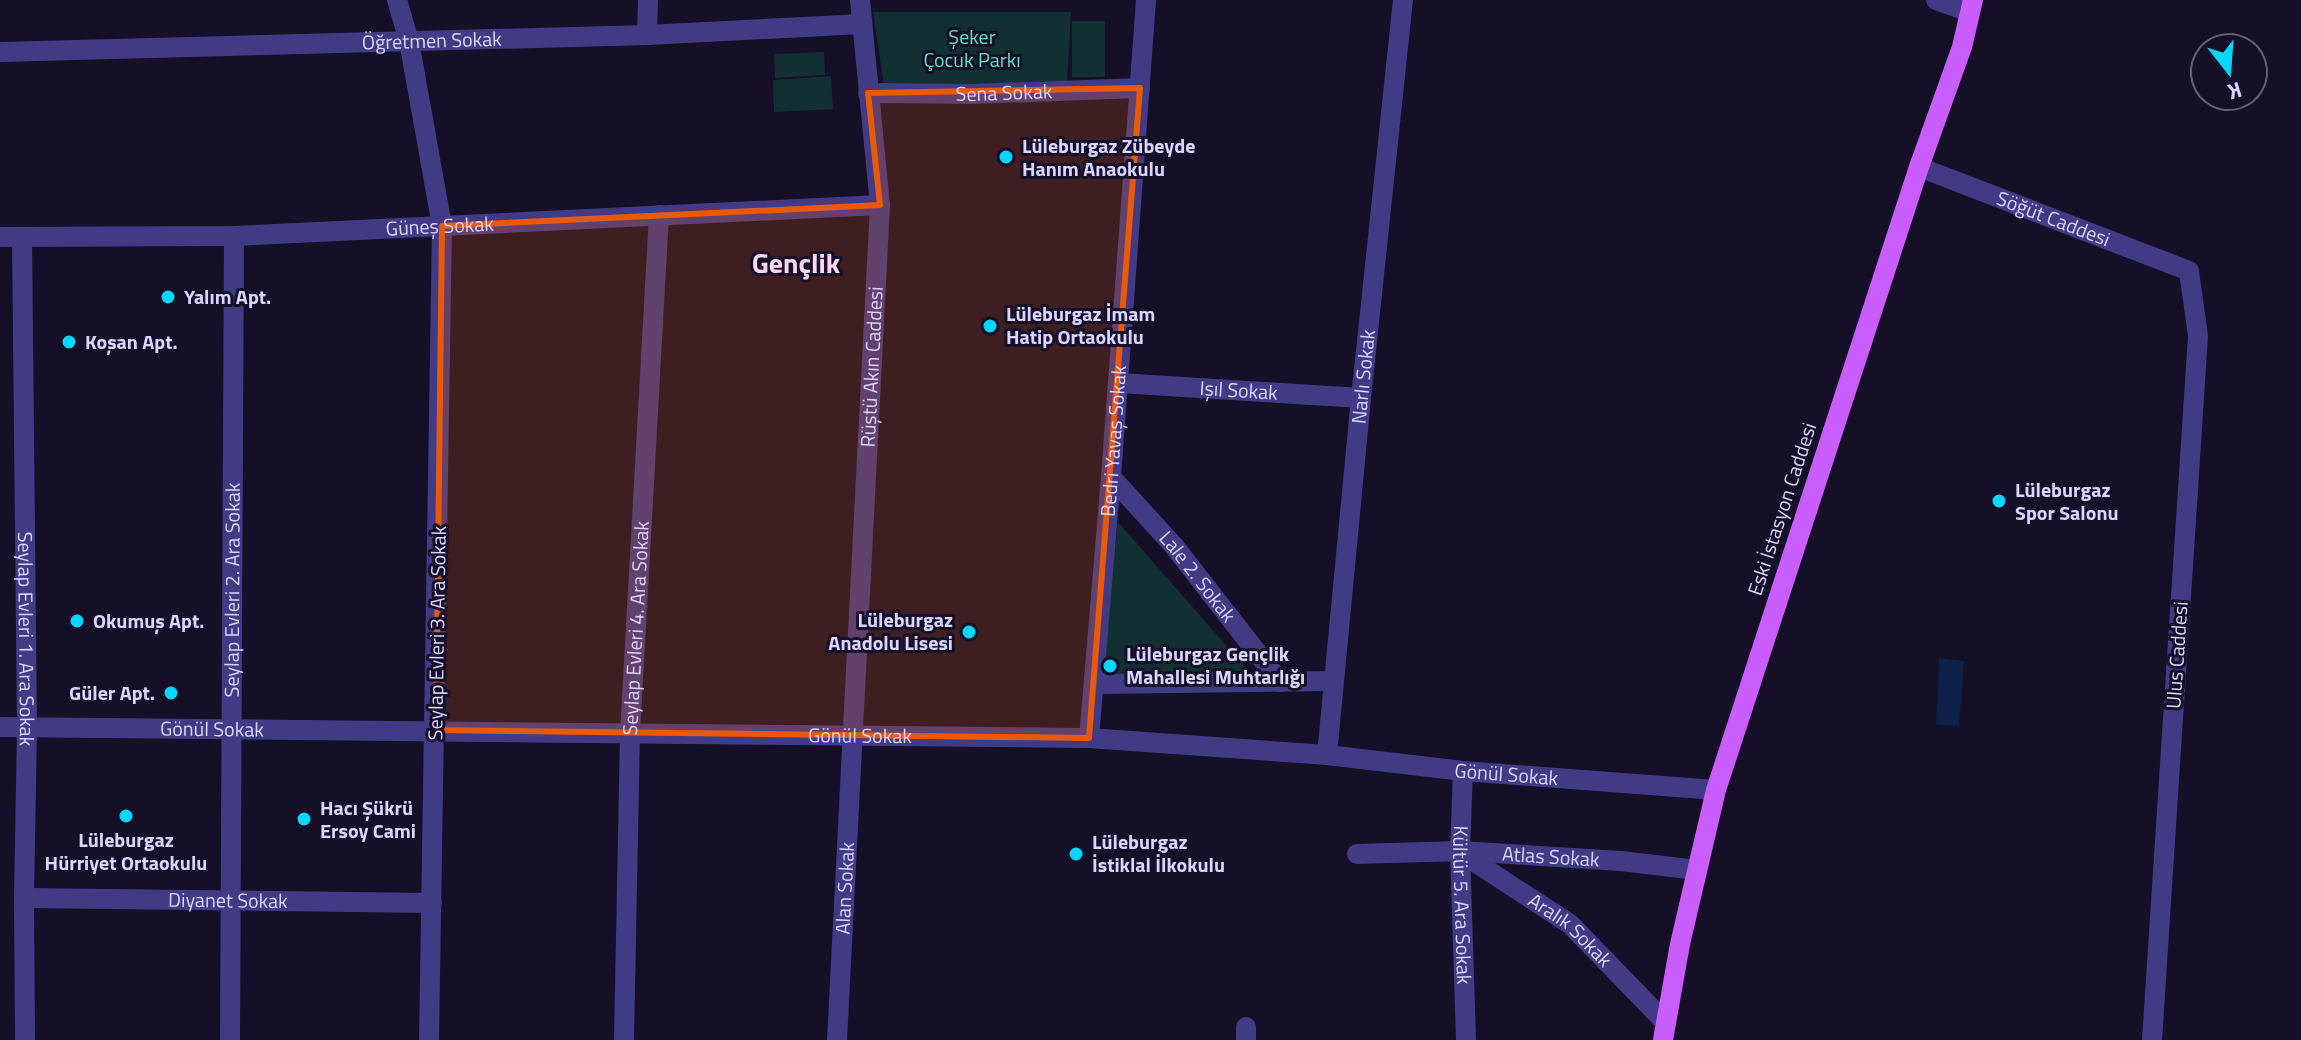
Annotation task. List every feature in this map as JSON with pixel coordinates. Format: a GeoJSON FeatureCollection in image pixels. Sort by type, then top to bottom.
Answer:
{"type":"FeatureCollection","features":[{"type":"Feature","properties":{"kind":"main road","name":"Eski İstasyon Caddesi"},"geometry":{"type":"LineString","coordinates":[[1664,1032],[1716,790],[1919,167],[1962,47],[1972,6]]}},
{"type":"Feature","properties":{"kind":"street","name":"Seylap Evleri 3. Ara Sokak"},"geometry":{"type":"LineString","coordinates":[[397,0],[409,41],[442,226],[429,1040]]}},
{"type":"Feature","properties":{"kind":"street"},"geometry":{"type":"LineString","coordinates":[[647,35],[648,0]]}},
{"type":"Feature","properties":{"kind":"street","name":"Rüştü Akın Caddesi"},"geometry":{"type":"LineString","coordinates":[[852,736],[880,205],[860,0]]}},
{"type":"Feature","properties":{"kind":"street","name":"Bedri Yavaş Sokak"},"geometry":{"type":"LineString","coordinates":[[1089,738],[1119,383],[1146,0]]}},
{"type":"Feature","properties":{"kind":"street","name":"Narlı Sokak"},"geometry":{"type":"LineString","coordinates":[[1327,755],[1403,0]]}},
{"type":"Feature","properties":{"kind":"street"},"geometry":{"type":"LineString","coordinates":[[1936,0],[1972,6]]}},
{"type":"Feature","properties":{"kind":"street","name":"Öğretmen Sokak"},"geometry":{"type":"LineString","coordinates":[[0,52],[647,35],[862,24]]}},
{"type":"Feature","properties":{"kind":"street","name":"Sena Sokak"},"geometry":{"type":"LineString","coordinates":[[868,93],[1140,88]]}},
{"type":"Feature","properties":{"kind":"street","name":"Söğüt Caddesi"},"geometry":{"type":"LineString","coordinates":[[1919,167],[2189,271]]}},
{"type":"Feature","properties":{"kind":"street","name":"Güneş Sokak"},"geometry":{"type":"LineString","coordinates":[[0,237],[234,236],[880,205]]}},
{"type":"Feature","properties":{"kind":"street","name":"Seylap Evleri 4. Ara Sokak"},"geometry":{"type":"LineString","coordinates":[[624,1040],[630,733],[659,215]]}},
{"type":"Feature","properties":{"kind":"street","name":"Seylap Evleri 2. Ara Sokak"},"geometry":{"type":"LineString","coordinates":[[230,1040],[234,236]]}},
{"type":"Feature","properties":{"kind":"street","name":"Seylap Evleri 1. Ara Sokak"},"geometry":{"type":"LineString","coordinates":[[22,237],[27,728],[25,1040]]}},
{"type":"Feature","properties":{"kind":"street","name":"Ulus Caddesi"},"geometry":{"type":"LineString","coordinates":[[2152,1040],[2198,336],[2189,271]]}},
{"type":"Feature","properties":{"kind":"street","name":"Işıl Sokak"},"geometry":{"type":"LineString","coordinates":[[1119,383],[1361,398]]}},
{"type":"Feature","properties":{"kind":"street","name":"Lale 2. Sokak"},"geometry":{"type":"LineString","coordinates":[[1111,477],[1174,546],[1280,682]]}},
{"type":"Feature","properties":{"kind":"street"},"geometry":{"type":"LineString","coordinates":[[1094,684],[1333,681]]}},
{"type":"Feature","properties":{"kind":"street","name":"Gönül Sokak"},"geometry":{"type":"LineString","coordinates":[[0,727],[1089,738],[1327,755],[1463,771],[1716,790]]}},
{"type":"Feature","properties":{"kind":"street","name":"Alan Sokak"},"geometry":{"type":"LineString","coordinates":[[837,1040],[852,736]]}},
{"type":"Feature","properties":{"kind":"street","name":"Kültür 5. Ara Sokak"},"geometry":{"type":"LineString","coordinates":[[1463,771],[1460,851],[1466,1040]]}},
{"type":"Feature","properties":{"kind":"street","name":"Atlas Sokak"},"geometry":{"type":"LineString","coordinates":[[1357,854],[1460,851],[1621,861],[1697,870]]}},
{"type":"Feature","properties":{"kind":"street","name":"Aralık Sokak"},"geometry":{"type":"LineString","coordinates":[[1460,851],[1570,924],[1664,1032]]}},
{"type":"Feature","properties":{"kind":"street","name":"Diyanet Sokak"},"geometry":{"type":"LineString","coordinates":[[24,898],[432,903]]}},
{"type":"Feature","properties":{"kind":"highlighted area"},"geometry":{"type":"Polygon","coordinates":[[[1140,88],[1089,738],[436,730],[442,226],[880,205],[868,93],[1140,88]]]}},
{"type":"Feature","properties":{"kind":"green space","name":"Şeker Çocuk Parkı"},"geometry":{"type":"Polygon","coordinates":[[[873,12],[1071,12],[1067,83],[884,86],[873,12]]]}},
{"type":"Feature","properties":{"kind":"green space"},"geometry":{"type":"Polygon","coordinates":[[[1072,21],[1105,21],[1105,77],[1072,77],[1072,21]]]}},
{"type":"Feature","properties":{"kind":"green space"},"geometry":{"type":"Polygon","coordinates":[[[824,52],[825,75],[775,78],[774,54],[824,52]]]}},
{"type":"Feature","properties":{"kind":"green space"},"geometry":{"type":"Polygon","coordinates":[[[831,76],[833,109],[774,112],[773,80],[831,76]]]}},
{"type":"Feature","properties":{"kind":"green space"},"geometry":{"type":"Polygon","coordinates":[[[1118,522],[1253,676],[1100,680],[1118,522]]]}},
{"type":"Feature","properties":{"kind":"water"},"geometry":{"type":"Polygon","coordinates":[[[1939,658],[1964,661],[1959,726],[1936,725],[1939,658]]]}},
{"type":"Feature","properties":{"kind":"place","name":"Lüleburgaz Zübeyde Hanım Anaokulu"},"geometry":{"type":"Point","coordinates":[1006,157]}},
{"type":"Feature","properties":{"kind":"place","name":"Yalım Apt."},"geometry":{"type":"Point","coordinates":[168,297]}},
{"type":"Feature","properties":{"kind":"place","name":"Lüleburgaz İmam Hatip Ortaokulu"},"geometry":{"type":"Point","coordinates":[990,326]}},
{"type":"Feature","properties":{"kind":"place","name":"Koşan Apt."},"geometry":{"type":"Point","coordinates":[69,342]}},
{"type":"Feature","properties":{"kind":"place","name":"Lüleburgaz Spor Salonu"},"geometry":{"type":"Point","coordinates":[1999,501]}},
{"type":"Feature","properties":{"kind":"place","name":"Okumuş Apt."},"geometry":{"type":"Point","coordinates":[77,621]}},
{"type":"Feature","properties":{"kind":"place","name":"Lüleburgaz Anadolu Lisesi"},"geometry":{"type":"Point","coordinates":[969,632]}},
{"type":"Feature","properties":{"kind":"place","name":"Lüleburgaz Gençlik Mahallesi Muhtarlığı"},"geometry":{"type":"Point","coordinates":[1110,666]}},
{"type":"Feature","properties":{"kind":"place","name":"Güler Apt."},"geometry":{"type":"Point","coordinates":[171,693]}},
{"type":"Feature","properties":{"kind":"place","name":"Lüleburgaz Hürriyet Ortaokulu"},"geometry":{"type":"Point","coordinates":[126,816]}},
{"type":"Feature","properties":{"kind":"place","name":"Hacı Şükrü Ersoy Cami"},"geometry":{"type":"Point","coordinates":[304,819]}},
{"type":"Feature","properties":{"kind":"place","name":"Lüleburgaz İstiklal İlkokulu"},"geometry":{"type":"Point","coordinates":[1076,854]}},
{"type":"Feature","properties":{"kind":"district","name":"Gençlik"},"geometry":{"type":"Point","coordinates":[796,263]}}]}
